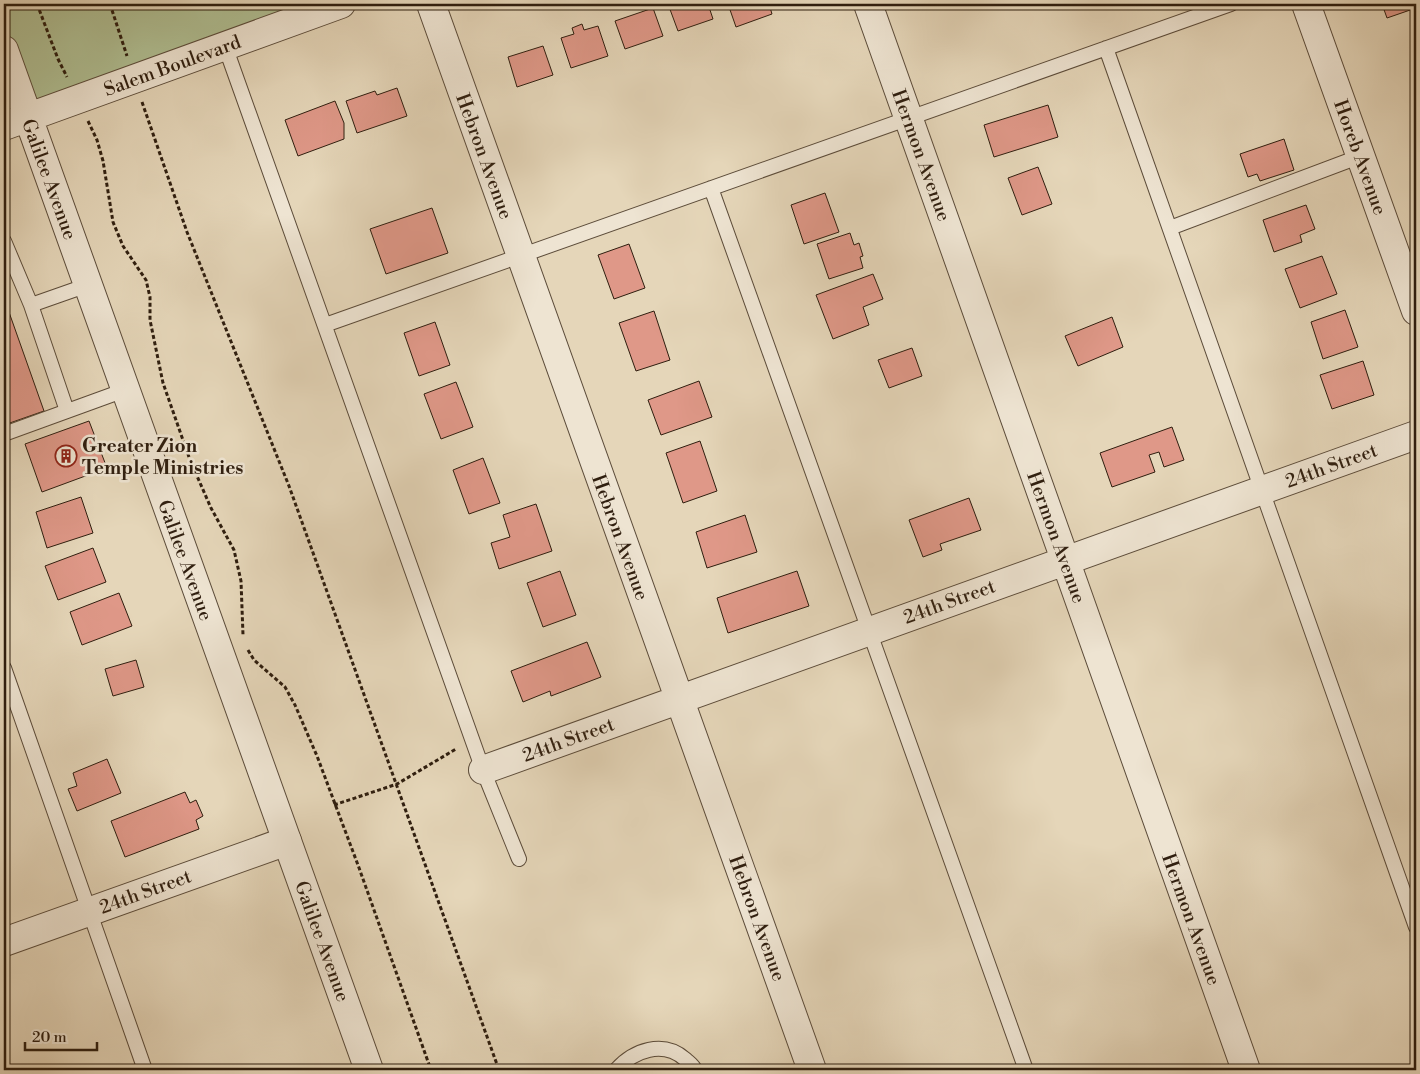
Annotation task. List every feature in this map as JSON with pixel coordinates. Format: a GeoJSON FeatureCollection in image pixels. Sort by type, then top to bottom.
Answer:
{"type":"FeatureCollection","features":[{"type":"Feature","properties":{"kind":"street","name":"Salem Boulevard"},"geometry":{"type":"LineString","coordinates":[[16,122],[341,4]]}},
{"type":"Feature","properties":{"kind":"street","name":"Hebron Avenue"},"geometry":{"type":"LineString","coordinates":[[431,4],[812,1070]]}},
{"type":"Feature","properties":{"kind":"street","name":"Hermon Avenue"},"geometry":{"type":"LineString","coordinates":[[868,4],[1246,1070]]}},
{"type":"Feature","properties":{"kind":"street","name":"Horeb Avenue"},"geometry":{"type":"LineString","coordinates":[[1306,4],[1416,311]]}},
{"type":"Feature","properties":{"kind":"street","name":"Galilee Avenue"},"geometry":{"type":"LineString","coordinates":[[4,50],[16,122],[88,285],[369,1070]]}},
{"type":"Feature","properties":{"kind":"street","name":"24th Street"},"geometry":{"type":"LineString","coordinates":[[483,770],[868,630],[1416,435]]}},
{"type":"Feature","properties":{"kind":"street","name":"24th Street"},"geometry":{"type":"LineString","coordinates":[[4,942],[287,841]]}},
{"type":"Feature","properties":{"kind":"lane"},"geometry":{"type":"LineString","coordinates":[[325,325],[1231,4]]}},
{"type":"Feature","properties":{"kind":"lane"},"geometry":{"type":"LineString","coordinates":[[225,46],[483,770],[519,859]]}},
{"type":"Feature","properties":{"kind":"lane"},"geometry":{"type":"LineString","coordinates":[[1106,48],[1416,927]]}},
{"type":"Feature","properties":{"kind":"lane"},"geometry":{"type":"LineString","coordinates":[[1170,228],[1361,156]]}},
{"type":"Feature","properties":{"kind":"lane"},"geometry":{"type":"LineString","coordinates":[[710,188],[1026,1070]]}},
{"type":"Feature","properties":{"kind":"lane"},"geometry":{"type":"LineString","coordinates":[[4,241],[31,305],[67,411]]}},
{"type":"Feature","properties":{"kind":"lane"},"geometry":{"type":"LineString","coordinates":[[31,305],[88,285]]}},
{"type":"Feature","properties":{"kind":"lane"},"geometry":{"type":"LineString","coordinates":[[4,434],[125,390]]}},
{"type":"Feature","properties":{"kind":"lane"},"geometry":{"type":"LineString","coordinates":[[4,668],[144,1070]]}},
{"type":"Feature","properties":{"kind":"lane"},"geometry":{"type":"LineString","coordinates":[[616,1070],[633,1056],[656,1048],[677,1052],[694,1066],[696,1070]]}},
{"type":"Feature","properties":{"kind":"path"},"geometry":{"type":"LineString","coordinates":[[37,4],[58,59],[66,74]]}},
{"type":"Feature","properties":{"kind":"path"},"geometry":{"type":"LineString","coordinates":[[110,4],[127,57]]}},
{"type":"Feature","properties":{"kind":"path"},"geometry":{"type":"LineString","coordinates":[[141,98],[186,232],[289,486],[499,1070]]}},
{"type":"Feature","properties":{"kind":"path"},"geometry":{"type":"LineString","coordinates":[[85,114],[97,140],[103,161],[113,222],[123,246],[146,280],[150,297],[150,320],[163,383],[190,460],[211,508],[234,550],[241,581],[242,633],[244,639]]}},
{"type":"Feature","properties":{"kind":"path"},"geometry":{"type":"LineString","coordinates":[[246,646],[254,660],[284,687],[295,706],[317,756],[431,1070]]}},
{"type":"Feature","properties":{"kind":"path"},"geometry":{"type":"LineString","coordinates":[[334,806],[397,784],[449,753],[473,742]]}},
{"type":"Feature","properties":{"kind":"green space"},"geometry":{"type":"Polygon","coordinates":[[[4,4],[340,4],[4,125],[4,4]]]}},
{"type":"Feature","properties":{"kind":"building"},"geometry":{"type":"Polygon","coordinates":[[[668,4],[708,4],[713,19],[678,31],[668,4]]]}},
{"type":"Feature","properties":{"kind":"building"},"geometry":{"type":"Polygon","coordinates":[[[728,4],[769,4],[772,14],[736,27],[728,4]]]}},
{"type":"Feature","properties":{"kind":"building"},"geometry":{"type":"Polygon","coordinates":[[[1382,4],[1416,4],[1416,8],[1387,18],[1382,4]]]}},
{"type":"Feature","properties":{"kind":"building"},"geometry":{"type":"Polygon","coordinates":[[[653,8],[663,36],[625,49],[615,21],[653,8]]]}},
{"type":"Feature","properties":{"kind":"building"},"geometry":{"type":"Polygon","coordinates":[[[582,24],[584,30],[598,26],[608,56],[571,68],[561,38],[574,34],[572,28],[582,24]]]}},
{"type":"Feature","properties":{"kind":"building"},"geometry":{"type":"Polygon","coordinates":[[[543,46],[553,75],[517,87],[508,57],[543,46]]]}},
{"type":"Feature","properties":{"kind":"building"},"geometry":{"type":"Polygon","coordinates":[[[397,88],[407,116],[357,133],[346,101],[375,91],[377,95],[397,88]]]}},
{"type":"Feature","properties":{"kind":"building"},"geometry":{"type":"Polygon","coordinates":[[[335,101],[344,123],[344,139],[298,156],[285,120],[335,101]]]}},
{"type":"Feature","properties":{"kind":"building"},"geometry":{"type":"Polygon","coordinates":[[[1048,105],[1058,137],[994,157],[984,125],[1048,105]]]}},
{"type":"Feature","properties":{"kind":"building"},"geometry":{"type":"Polygon","coordinates":[[[1284,139],[1294,170],[1260,181],[1257,174],[1248,177],[1240,154],[1284,139]]]}},
{"type":"Feature","properties":{"kind":"building"},"geometry":{"type":"Polygon","coordinates":[[[1038,167],[1052,204],[1022,215],[1008,178],[1038,167]]]}},
{"type":"Feature","properties":{"kind":"building"},"geometry":{"type":"Polygon","coordinates":[[[825,193],[839,232],[804,244],[791,205],[825,193]]]}},
{"type":"Feature","properties":{"kind":"building"},"geometry":{"type":"Polygon","coordinates":[[[1306,205],[1315,229],[1300,235],[1302,242],[1274,252],[1263,220],[1306,205]]]}},
{"type":"Feature","properties":{"kind":"building"},"geometry":{"type":"Polygon","coordinates":[[[432,208],[448,253],[386,274],[370,229],[432,208]]]}},
{"type":"Feature","properties":{"kind":"building"},"geometry":{"type":"Polygon","coordinates":[[[850,233],[854,245],[859,243],[863,256],[860,257],[863,268],[829,279],[817,244],[850,233]]]}},
{"type":"Feature","properties":{"kind":"building"},"geometry":{"type":"Polygon","coordinates":[[[629,244],[645,288],[614,299],[598,255],[629,244]]]}},
{"type":"Feature","properties":{"kind":"building"},"geometry":{"type":"Polygon","coordinates":[[[1322,256],[1337,294],[1300,308],[1285,269],[1322,256]]]}},
{"type":"Feature","properties":{"kind":"building"},"geometry":{"type":"Polygon","coordinates":[[[873,274],[883,299],[863,307],[869,325],[833,339],[816,295],[873,274]]]}},
{"type":"Feature","properties":{"kind":"building"},"geometry":{"type":"Polygon","coordinates":[[[4,298],[44,411],[4,425],[4,298]]]}},
{"type":"Feature","properties":{"kind":"building"},"geometry":{"type":"Polygon","coordinates":[[[1345,310],[1358,347],[1323,359],[1311,322],[1345,310]]]}},
{"type":"Feature","properties":{"kind":"building"},"geometry":{"type":"Polygon","coordinates":[[[654,311],[670,360],[636,371],[619,323],[654,311]]]}},
{"type":"Feature","properties":{"kind":"building"},"geometry":{"type":"Polygon","coordinates":[[[1112,317],[1123,347],[1078,366],[1065,336],[1112,317]]]}},
{"type":"Feature","properties":{"kind":"building"},"geometry":{"type":"Polygon","coordinates":[[[435,322],[450,365],[419,376],[404,333],[435,322]]]}},
{"type":"Feature","properties":{"kind":"building"},"geometry":{"type":"Polygon","coordinates":[[[912,348],[922,376],[889,388],[878,360],[912,348]]]}},
{"type":"Feature","properties":{"kind":"building"},"geometry":{"type":"Polygon","coordinates":[[[1363,361],[1374,395],[1332,409],[1320,375],[1363,361]]]}},
{"type":"Feature","properties":{"kind":"building"},"geometry":{"type":"Polygon","coordinates":[[[699,381],[712,417],[661,435],[648,400],[699,381]]]}},
{"type":"Feature","properties":{"kind":"building"},"geometry":{"type":"Polygon","coordinates":[[[456,382],[473,427],[441,439],[424,394],[456,382]]]}},
{"type":"Feature","properties":{"kind":"building","name":"Greater Zion Temple Ministries"},"geometry":{"type":"Polygon","coordinates":[[[89,421],[107,468],[42,492],[25,444],[89,421]]]}},
{"type":"Feature","properties":{"kind":"building"},"geometry":{"type":"Polygon","coordinates":[[[1172,427],[1184,460],[1164,467],[1159,452],[1149,455],[1155,472],[1112,487],[1100,453],[1172,427]]]}},
{"type":"Feature","properties":{"kind":"building"},"geometry":{"type":"Polygon","coordinates":[[[700,441],[717,491],[683,503],[666,453],[700,441]]]}},
{"type":"Feature","properties":{"kind":"building"},"geometry":{"type":"Polygon","coordinates":[[[483,458],[500,503],[469,514],[453,470],[483,458]]]}},
{"type":"Feature","properties":{"kind":"building"},"geometry":{"type":"Polygon","coordinates":[[[81,497],[93,533],[47,548],[36,512],[81,497]]]}},
{"type":"Feature","properties":{"kind":"building"},"geometry":{"type":"Polygon","coordinates":[[[969,498],[981,530],[940,544],[942,550],[923,557],[909,520],[969,498]]]}},
{"type":"Feature","properties":{"kind":"building"},"geometry":{"type":"Polygon","coordinates":[[[536,504],[552,551],[499,569],[491,543],[510,537],[503,515],[536,504]]]}},
{"type":"Feature","properties":{"kind":"building"},"geometry":{"type":"Polygon","coordinates":[[[745,515],[757,552],[707,568],[696,532],[745,515]]]}},
{"type":"Feature","properties":{"kind":"building"},"geometry":{"type":"Polygon","coordinates":[[[93,548],[106,582],[58,600],[45,566],[93,548]]]}},
{"type":"Feature","properties":{"kind":"building"},"geometry":{"type":"Polygon","coordinates":[[[560,571],[576,615],[543,627],[527,583],[560,571]]]}},
{"type":"Feature","properties":{"kind":"building"},"geometry":{"type":"Polygon","coordinates":[[[797,571],[809,606],[728,633],[717,598],[797,571]]]}},
{"type":"Feature","properties":{"kind":"building"},"geometry":{"type":"Polygon","coordinates":[[[119,593],[132,626],[82,645],[70,612],[119,593]]]}},
{"type":"Feature","properties":{"kind":"building"},"geometry":{"type":"Polygon","coordinates":[[[587,642],[601,677],[551,696],[550,691],[523,702],[511,671],[587,642]]]}},
{"type":"Feature","properties":{"kind":"building"},"geometry":{"type":"Polygon","coordinates":[[[136,660],[144,687],[113,696],[105,669],[136,660]]]}},
{"type":"Feature","properties":{"kind":"building"},"geometry":{"type":"Polygon","coordinates":[[[107,759],[121,793],[77,811],[68,789],[77,786],[73,773],[107,759]]]}},
{"type":"Feature","properties":{"kind":"building"},"geometry":{"type":"Polygon","coordinates":[[[185,792],[190,803],[196,800],[203,816],[196,820],[199,829],[125,857],[111,821],[185,792]]]}},
{"type":"Feature","properties":{"kind":"place","name":"Greater Zion Temple Ministries"},"geometry":{"type":"Point","coordinates":[66,456]}}]}
